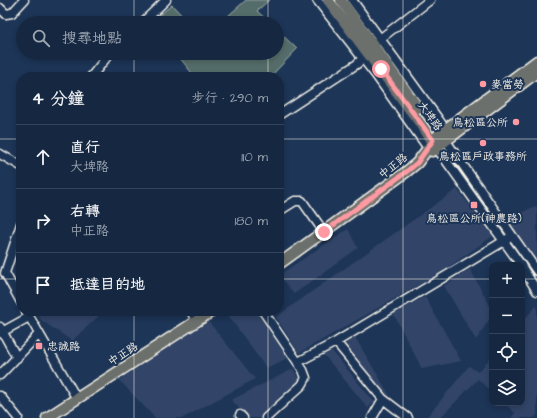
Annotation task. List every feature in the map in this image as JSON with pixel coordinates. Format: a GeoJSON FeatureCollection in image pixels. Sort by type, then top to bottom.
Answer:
{"type":"FeatureCollection","features":[{"type":"Feature","properties":{"kind":"main road","name":"大埤路"},"geometry":{"type":"LineString","coordinates":[[328,0],[371,49]]}},
{"type":"Feature","properties":{"kind":"main road","name":"大埤路"},"geometry":{"type":"LineString","coordinates":[[341,0],[371,49],[436,142]]}},
{"type":"Feature","properties":{"kind":"main road","name":"中正路"},"geometry":{"type":"LineString","coordinates":[[284,260],[406,172],[436,142],[537,61]]}},
{"type":"Feature","properties":{"kind":"main road","name":"中正路"},"geometry":{"type":"LineString","coordinates":[[436,142],[537,73]]}},
{"type":"Feature","properties":{"kind":"main road","name":"中正路"},"geometry":{"type":"LineString","coordinates":[[47,418],[205,316]]}},
{"type":"Feature","properties":{"kind":"street"},"geometry":{"type":"LineString","coordinates":[[0,8],[6,14],[12,13],[24,0]]}},
{"type":"Feature","properties":{"kind":"street","name":"大埤路"},"geometry":{"type":"LineString","coordinates":[[316,0],[371,49],[436,142]]}},
{"type":"Feature","properties":{"kind":"street","name":"大埤路"},"geometry":{"type":"LineString","coordinates":[[352,0],[371,49]]}},
{"type":"Feature","properties":{"kind":"street"},"geometry":{"type":"LineString","coordinates":[[284,111],[371,49],[430,0]]}},
{"type":"Feature","properties":{"kind":"street"},"geometry":{"type":"LineString","coordinates":[[149,16],[163,1]]}},
{"type":"Feature","properties":{"kind":"street"},"geometry":{"type":"LineString","coordinates":[[95,72],[104,60]]}},
{"type":"Feature","properties":{"kind":"street"},"geometry":{"type":"LineString","coordinates":[[436,142],[513,236],[537,271]]}},
{"type":"Feature","properties":{"kind":"street"},"geometry":{"type":"LineString","coordinates":[[436,142],[518,262]]}},
{"type":"Feature","properties":{"kind":"street"},"geometry":{"type":"LineString","coordinates":[[0,154],[16,163]]}},
{"type":"Feature","properties":{"kind":"street"},"geometry":{"type":"LineString","coordinates":[[284,208],[295,201],[302,201],[324,232]]}},
{"type":"Feature","properties":{"kind":"street"},"geometry":{"type":"LineString","coordinates":[[298,362],[336,342],[513,236]]}},
{"type":"Feature","properties":{"kind":"street"},"geometry":{"type":"LineString","coordinates":[[16,237],[2,272],[16,294]]}},
{"type":"Feature","properties":{"kind":"street"},"geometry":{"type":"LineString","coordinates":[[525,272],[537,291]]}},
{"type":"Feature","properties":{"kind":"street"},"geometry":{"type":"LineString","coordinates":[[16,358],[1,331],[25,316]]}},
{"type":"Feature","properties":{"kind":"street"},"geometry":{"type":"LineString","coordinates":[[29,316],[77,399]]}},
{"type":"Feature","properties":{"kind":"street"},"geometry":{"type":"LineString","coordinates":[[194,316],[197,322]]}},
{"type":"Feature","properties":{"kind":"street"},"geometry":{"type":"LineString","coordinates":[[266,316],[306,374],[306,378],[302,385],[266,418]]}},
{"type":"Feature","properties":{"kind":"street"},"geometry":{"type":"LineString","coordinates":[[0,375],[39,334]]}},
{"type":"Feature","properties":{"kind":"street"},"geometry":{"type":"LineString","coordinates":[[336,342],[383,399],[408,418]]}},
{"type":"Feature","properties":{"kind":"street"},"geometry":{"type":"LineString","coordinates":[[0,396],[18,418]]}},
{"type":"Feature","properties":{"kind":"street"},"geometry":{"type":"LineString","coordinates":[[372,418],[383,399]]}},
{"type":"Feature","properties":{"kind":"shaded area"},"geometry":{"type":"Polygon","coordinates":[[[457,189],[493,236],[441,272],[299,353],[276,317],[284,316],[284,311],[457,189]]]}},
{"type":"Feature","properties":{"kind":"shaded area"},"geometry":{"type":"Polygon","coordinates":[[[535,206],[537,208],[537,264],[507,220],[535,206]]]}},
{"type":"Feature","properties":{"kind":"shaded area"},"geometry":{"type":"Polygon","coordinates":[[[348,229],[358,248],[294,294],[284,281],[284,272],[348,229]]]}},
{"type":"Feature","properties":{"kind":"shaded area"},"geometry":{"type":"Polygon","coordinates":[[[470,269],[489,304],[489,320],[476,340],[444,286],[470,269]]]}},
{"type":"Feature","properties":{"kind":"shaded area"},"geometry":{"type":"Polygon","coordinates":[[[425,297],[461,361],[422,369],[393,313],[425,297]]]}},
{"type":"Feature","properties":{"kind":"shaded area"},"geometry":{"type":"Polygon","coordinates":[[[537,305],[537,415],[534,418],[511,418],[515,413],[507,406],[525,406],[525,319],[537,305]]]}},
{"type":"Feature","properties":{"kind":"shaded area"},"geometry":{"type":"Polygon","coordinates":[[[39,316],[99,316],[72,341],[41,320],[39,316]]]}},
{"type":"Feature","properties":{"kind":"shaded area"},"geometry":{"type":"Polygon","coordinates":[[[229,316],[259,316],[288,358],[266,368],[229,316]]]}},
{"type":"Feature","properties":{"kind":"shaded area"},"geometry":{"type":"Polygon","coordinates":[[[208,321],[255,379],[183,418],[155,418],[119,380],[208,321]]]}},
{"type":"Feature","properties":{"kind":"shaded area"},"geometry":{"type":"Polygon","coordinates":[[[355,337],[390,396],[385,397],[344,345],[355,337]]]}},
{"type":"Feature","properties":{"kind":"shaded area"},"geometry":{"type":"Polygon","coordinates":[[[332,351],[374,402],[368,408],[324,355],[332,351]]]}},
{"type":"Feature","properties":{"kind":"shaded area"},"geometry":{"type":"Polygon","coordinates":[[[489,359],[489,389],[478,379],[440,418],[426,418],[469,366],[478,372],[489,359]]]}},
{"type":"Feature","properties":{"kind":"shaded area"},"geometry":{"type":"Polygon","coordinates":[[[293,369],[300,380],[293,389],[263,418],[249,418],[231,400],[293,369]]]}},
{"type":"Feature","properties":{"kind":"green space"},"geometry":{"type":"Polygon","coordinates":[[[246,0],[269,0],[257,11],[262,16],[228,16],[246,0]]]}},
{"type":"Feature","properties":{"kind":"green space"},"geometry":{"type":"Polygon","coordinates":[[[172,5],[182,16],[158,16],[172,5]]]}},
{"type":"Feature","properties":{"kind":"green space"},"geometry":{"type":"Polygon","coordinates":[[[284,37],[297,49],[275,72],[191,72],[182,60],[284,60],[284,37]]]}},
{"type":"Feature","properties":{"kind":"place","name":"麥當勞"},"geometry":{"type":"Point","coordinates":[483,84]}},
{"type":"Feature","properties":{"kind":"place","name":"鳥松區公所"},"geometry":{"type":"Point","coordinates":[516,122]}},
{"type":"Feature","properties":{"kind":"place","name":"鳥松區戶政事務所"},"geometry":{"type":"Point","coordinates":[483,143]}},
{"type":"Feature","properties":{"kind":"place","name":"鳥松區公所(神農路)"},"geometry":{"type":"Point","coordinates":[474,205]}},
{"type":"Feature","properties":{"kind":"place","name":"忠誠路"},"geometry":{"type":"Point","coordinates":[39,346]}},
{"type":"Feature","properties":{"kind":"route"},"geometry":{"type":"LineString","coordinates":[[324,232],[417,163],[433,140],[381,69]]}}]}
